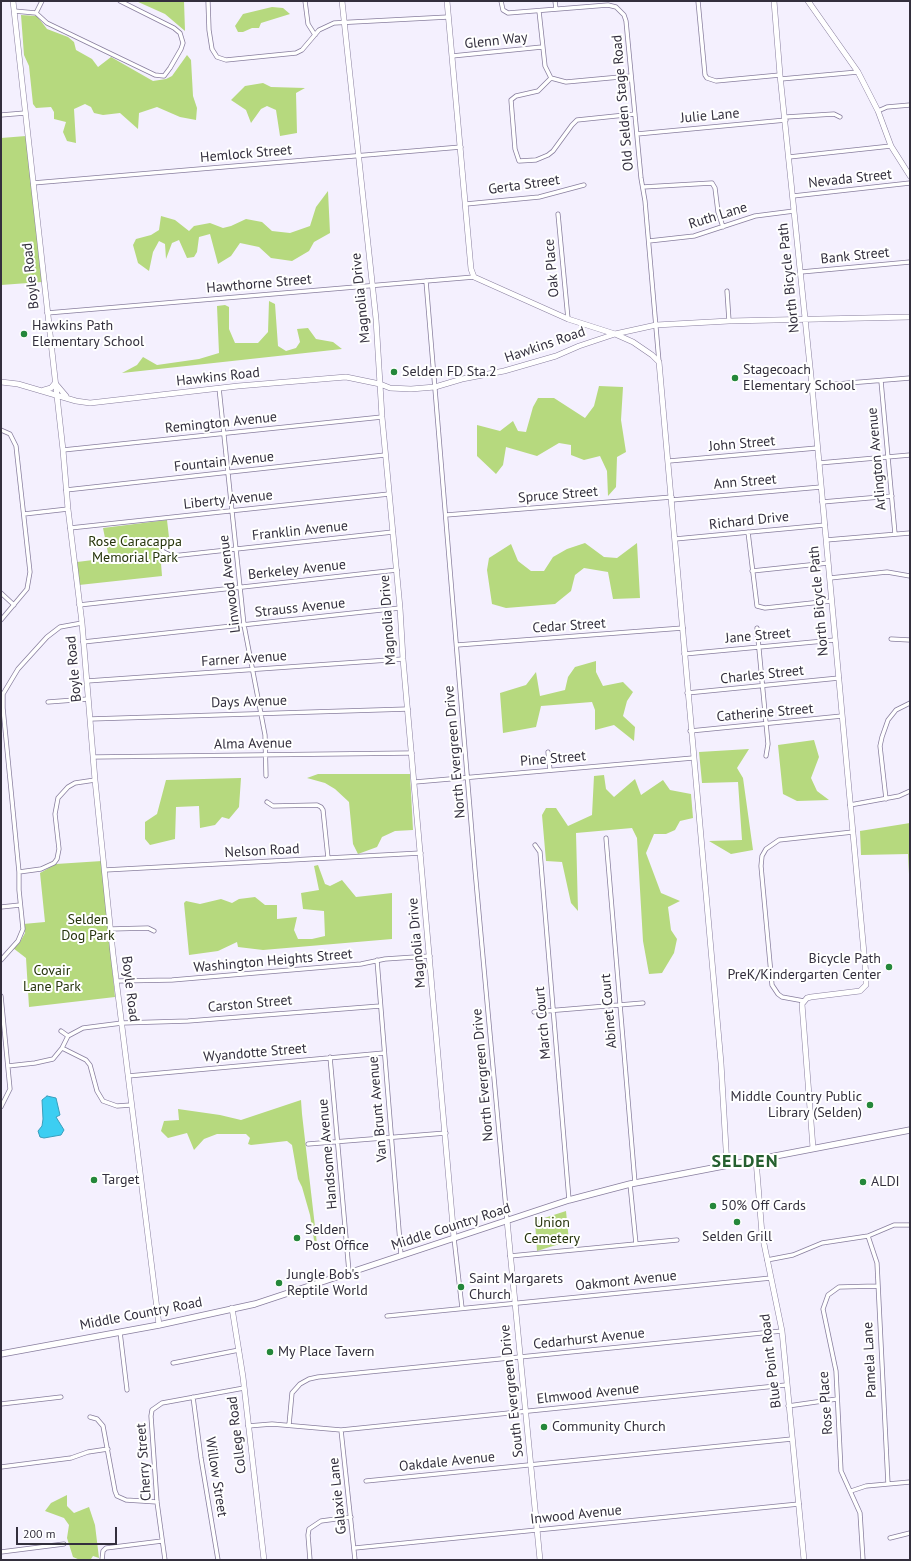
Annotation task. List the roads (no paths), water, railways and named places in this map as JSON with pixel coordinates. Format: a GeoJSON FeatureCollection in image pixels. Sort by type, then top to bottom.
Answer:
{"type":"FeatureCollection","features":[{"type":"Feature","properties":{"kind":"main road","name":"Middle Country Road"},"geometry":{"type":"LineString","coordinates":[[1,1354],[159,1325],[255,1304],[569,1200],[632,1184],[910,1130]]}},
{"type":"Feature","properties":{"kind":"street","name":"Boyle Road"},"geometry":{"type":"LineString","coordinates":[[13,1],[63,450],[70,528],[82,623],[95,780],[111,929],[131,1105],[159,1325]]}},
{"type":"Feature","properties":{"kind":"street"},"geometry":{"type":"LineString","coordinates":[[36,13],[42,1]]}},
{"type":"Feature","properties":{"kind":"street"},"geometry":{"type":"LineString","coordinates":[[14,11],[36,13],[47,23],[155,75],[164,76],[181,49],[183,43],[180,33],[174,28],[120,1]]}},
{"type":"Feature","properties":{"kind":"street"},"geometry":{"type":"LineString","coordinates":[[208,1],[212,49],[220,58],[230,60],[296,53],[302,50],[315,35],[328,26],[448,17]]}},
{"type":"Feature","properties":{"kind":"street"},"geometry":{"type":"LineString","coordinates":[[305,1],[308,24],[315,35]]}},
{"type":"Feature","properties":{"kind":"street","name":"Magnolia Drive"},"geometry":{"type":"LineString","coordinates":[[342,1],[376,320],[385,455],[397,570],[403,659],[446,1133],[454,1238]]}},
{"type":"Feature","properties":{"kind":"street"},"geometry":{"type":"LineString","coordinates":[[447,1],[471,269],[474,278],[568,320],[615,334],[640,346],[659,362],[669,461],[690,731],[721,1063],[727,1166]]}},
{"type":"Feature","properties":{"kind":"street","name":"Old Selden Stage Road"},"geometry":{"type":"LineString","coordinates":[[501,1],[502,8],[506,13],[608,5],[620,10],[626,21],[649,241],[659,362]]}},
{"type":"Feature","properties":{"kind":"street"},"geometry":{"type":"LineString","coordinates":[[555,1],[556,9]]}},
{"type":"Feature","properties":{"kind":"street"},"geometry":{"type":"LineString","coordinates":[[698,1],[705,75],[707,78],[716,81],[858,72]]}},
{"type":"Feature","properties":{"kind":"street","name":"North Bicycle Path"},"geometry":{"type":"LineString","coordinates":[[774,1],[780,77],[786,119],[830,578],[866,985],[860,991],[811,997],[804,1001]]}},
{"type":"Feature","properties":{"kind":"street"},"geometry":{"type":"LineString","coordinates":[[808,1],[858,72],[878,111],[891,146],[910,176]]}},
{"type":"Feature","properties":{"kind":"street"},"geometry":{"type":"LineString","coordinates":[[539,11],[545,66],[551,78],[566,82],[631,76]]}},
{"type":"Feature","properties":{"kind":"street","name":"Glenn Way"},"geometry":{"type":"LineString","coordinates":[[452,56],[542,47]]}},
{"type":"Feature","properties":{"kind":"street"},"geometry":{"type":"LineString","coordinates":[[551,78],[538,91],[516,96],[511,100],[515,149],[519,160],[536,160],[548,155],[553,151],[577,120],[635,114]]}},
{"type":"Feature","properties":{"kind":"street"},"geometry":{"type":"LineString","coordinates":[[878,111],[887,107],[910,105]]}},
{"type":"Feature","properties":{"kind":"street"},"geometry":{"type":"LineString","coordinates":[[1,115],[25,113]]}},
{"type":"Feature","properties":{"kind":"street","name":"Julie Lane"},"geometry":{"type":"LineString","coordinates":[[637,134],[834,114],[840,117]]}},
{"type":"Feature","properties":{"kind":"street"},"geometry":{"type":"LineString","coordinates":[[789,157],[891,146]]}},
{"type":"Feature","properties":{"kind":"street","name":"Hemlock Street"},"geometry":{"type":"LineString","coordinates":[[33,183],[461,147]]}},
{"type":"Feature","properties":{"kind":"street"},"geometry":{"type":"LineString","coordinates":[[643,187],[712,183],[716,188],[718,212],[723,227]]}},
{"type":"Feature","properties":{"kind":"street","name":"Nevada Street"},"geometry":{"type":"LineString","coordinates":[[793,196],[910,184]]}},
{"type":"Feature","properties":{"kind":"street","name":"Gerta Street"},"geometry":{"type":"LineString","coordinates":[[466,204],[539,197],[584,185]]}},
{"type":"Feature","properties":{"kind":"street","name":"Ruth Lane"},"geometry":{"type":"LineString","coordinates":[[649,241],[694,236],[762,215],[794,211]]}},
{"type":"Feature","properties":{"kind":"street","name":"Oak Place"},"geometry":{"type":"LineString","coordinates":[[558,214],[568,320]]}},
{"type":"Feature","properties":{"kind":"street","name":"Bank Street"},"geometry":{"type":"LineString","coordinates":[[801,272],[910,262]]}},
{"type":"Feature","properties":{"kind":"street","name":"Hawthorne Street"},"geometry":{"type":"LineString","coordinates":[[47,314],[372,285],[474,278]]}},
{"type":"Feature","properties":{"kind":"street","name":"North Evergreen Drive"},"geometry":{"type":"LineString","coordinates":[[426,281],[467,777],[507,1220]]}},
{"type":"Feature","properties":{"kind":"street"},"geometry":{"type":"LineString","coordinates":[[726,291],[729,321]]}},
{"type":"Feature","properties":{"kind":"street","name":"Hawkins Road"},"geometry":{"type":"LineString","coordinates":[[1,382],[18,384],[56,394],[72,400],[90,403],[219,388],[346,377],[380,384],[390,388],[435,387],[462,379],[532,364],[615,334],[656,325],[729,321],[910,318]]}},
{"type":"Feature","properties":{"kind":"street"},"geometry":{"type":"LineString","coordinates":[[368,381],[374,378],[379,371]]}},
{"type":"Feature","properties":{"kind":"street"},"geometry":{"type":"LineString","coordinates":[[812,386],[910,378]]}},
{"type":"Feature","properties":{"kind":"street","name":"Arlington Avenue"},"geometry":{"type":"LineString","coordinates":[[881,381],[895,534]]}},
{"type":"Feature","properties":{"kind":"street"},"geometry":{"type":"LineString","coordinates":[[41,390],[50,388],[55,384],[60,391],[72,400]]}},
{"type":"Feature","properties":{"kind":"street","name":"Linwood Avenue"},"geometry":{"type":"LineString","coordinates":[[219,388],[244,625],[254,670],[265,735],[266,776]]}},
{"type":"Feature","properties":{"kind":"street"},"geometry":{"type":"LineString","coordinates":[[58,410],[64,401],[72,400]]}},
{"type":"Feature","properties":{"kind":"street","name":"Remington Avenue"},"geometry":{"type":"LineString","coordinates":[[63,450],[382,417]]}},
{"type":"Feature","properties":{"kind":"street"},"geometry":{"type":"LineString","coordinates":[[1,430],[10,434],[16,446],[24,514],[29,581],[27,589],[1,620]]}},
{"type":"Feature","properties":{"kind":"street","name":"John Street"},"geometry":{"type":"LineString","coordinates":[[669,461],[817,448]]}},
{"type":"Feature","properties":{"kind":"street","name":"Fountain Avenue"},"geometry":{"type":"LineString","coordinates":[[66,490],[385,455]]}},
{"type":"Feature","properties":{"kind":"street"},"geometry":{"type":"LineString","coordinates":[[819,463],[910,455]]}},
{"type":"Feature","properties":{"kind":"street","name":"Ann Street"},"geometry":{"type":"LineString","coordinates":[[672,499],[821,487]]}},
{"type":"Feature","properties":{"kind":"street","name":"Liberty Avenue"},"geometry":{"type":"LineString","coordinates":[[70,528],[389,494]]}},
{"type":"Feature","properties":{"kind":"street"},"geometry":{"type":"LineString","coordinates":[[822,502],[892,496]]}},
{"type":"Feature","properties":{"kind":"street","name":"Spruce Street"},"geometry":{"type":"LineString","coordinates":[[446,515],[672,499]]}},
{"type":"Feature","properties":{"kind":"street"},"geometry":{"type":"LineString","coordinates":[[24,514],[68,509]]}},
{"type":"Feature","properties":{"kind":"street","name":"Richard Drive"},"geometry":{"type":"LineString","coordinates":[[675,539],[825,525]]}},
{"type":"Feature","properties":{"kind":"street","name":"Franklin Avenue"},"geometry":{"type":"LineString","coordinates":[[162,551],[172,556],[392,532]]}},
{"type":"Feature","properties":{"kind":"street"},"geometry":{"type":"LineString","coordinates":[[748,532],[755,602],[757,606],[765,608],[831,601]]}},
{"type":"Feature","properties":{"kind":"street"},"geometry":{"type":"LineString","coordinates":[[826,540],[910,533]]}},
{"type":"Feature","properties":{"kind":"street"},"geometry":{"type":"LineString","coordinates":[[752,571],[828,563]]}},
{"type":"Feature","properties":{"kind":"street","name":"Berkeley Avenue"},"geometry":{"type":"LineString","coordinates":[[79,605],[397,570]]}},
{"type":"Feature","properties":{"kind":"street"},"geometry":{"type":"LineString","coordinates":[[830,578],[887,572],[910,576]]}},
{"type":"Feature","properties":{"kind":"street"},"geometry":{"type":"LineString","coordinates":[[1,593],[14,605]]}},
{"type":"Feature","properties":{"kind":"street","name":"Strauss Avenue"},"geometry":{"type":"LineString","coordinates":[[83,642],[400,608]]}},
{"type":"Feature","properties":{"kind":"street"},"geometry":{"type":"LineString","coordinates":[[1,960],[21,937],[23,929],[20,905],[20,872],[2,694],[18,669],[48,637],[60,627],[82,623]]}},
{"type":"Feature","properties":{"kind":"street","name":"Cedar Street"},"geometry":{"type":"LineString","coordinates":[[457,645],[683,628]]}},
{"type":"Feature","properties":{"kind":"street"},"geometry":{"type":"LineString","coordinates":[[757,628],[768,744],[766,756]]}},
{"type":"Feature","properties":{"kind":"street"},"geometry":{"type":"LineString","coordinates":[[892,639],[910,640]]}},
{"type":"Feature","properties":{"kind":"street","name":"Jane Street"},"geometry":{"type":"LineString","coordinates":[[684,654],[835,640]]}},
{"type":"Feature","properties":{"kind":"street","name":"Farner Avenue"},"geometry":{"type":"LineString","coordinates":[[86,681],[403,659]]}},
{"type":"Feature","properties":{"kind":"street","name":"Charles Street"},"geometry":{"type":"LineString","coordinates":[[687,693],[839,678]]}},
{"type":"Feature","properties":{"kind":"street"},"geometry":{"type":"LineString","coordinates":[[48,702],[88,699]]}},
{"type":"Feature","properties":{"kind":"street"},"geometry":{"type":"LineString","coordinates":[[886,799],[880,746],[882,737],[888,720],[896,710],[910,702]]}},
{"type":"Feature","properties":{"kind":"street","name":"Days Avenue"},"geometry":{"type":"LineString","coordinates":[[90,719],[408,709]]}},
{"type":"Feature","properties":{"kind":"street","name":"Catherine Street"},"geometry":{"type":"LineString","coordinates":[[690,731],[842,716]]}},
{"type":"Feature","properties":{"kind":"street"},"geometry":{"type":"LineString","coordinates":[[548,752],[550,770]]}},
{"type":"Feature","properties":{"kind":"street","name":"Alma Avenue"},"geometry":{"type":"LineString","coordinates":[[93,757],[412,753]]}},
{"type":"Feature","properties":{"kind":"street","name":"Pine Street"},"geometry":{"type":"LineString","coordinates":[[415,782],[693,758]]}},
{"type":"Feature","properties":{"kind":"street"},"geometry":{"type":"LineString","coordinates":[[20,872],[41,869],[54,863],[59,849],[55,814],[58,798],[68,787],[75,783],[95,780]]}},
{"type":"Feature","properties":{"kind":"street"},"geometry":{"type":"LineString","coordinates":[[850,805],[899,796],[910,791]]}},
{"type":"Feature","properties":{"kind":"street"},"geometry":{"type":"LineString","coordinates":[[267,802],[273,806],[317,805],[321,807],[323,810],[328,858]]}},
{"type":"Feature","properties":{"kind":"street"},"geometry":{"type":"LineString","coordinates":[[813,1148],[801,1011],[804,1001],[782,997],[772,985],[761,866],[762,856],[766,849],[779,840],[853,832]]}},
{"type":"Feature","properties":{"kind":"street","name":"Abinet Court"},"geometry":{"type":"LineString","coordinates":[[606,838],[620,1004],[636,1244]]}},
{"type":"Feature","properties":{"kind":"street","name":"March Court"},"geometry":{"type":"LineString","coordinates":[[535,845],[540,852],[569,1200]]}},
{"type":"Feature","properties":{"kind":"street","name":"Nelson Road"},"geometry":{"type":"LineString","coordinates":[[105,870],[421,853]]}},
{"type":"Feature","properties":{"kind":"street"},"geometry":{"type":"LineString","coordinates":[[1,907],[20,905]]}},
{"type":"Feature","properties":{"kind":"street"},"geometry":{"type":"LineString","coordinates":[[111,929],[148,928],[154,931]]}},
{"type":"Feature","properties":{"kind":"street","name":"Washington Heights Street"},"geometry":{"type":"LineString","coordinates":[[117,981],[172,980],[361,964],[377,960],[430,956]]}},
{"type":"Feature","properties":{"kind":"street","name":"Van Brunt Avenue"},"geometry":{"type":"LineString","coordinates":[[377,960],[401,1255]]}},
{"type":"Feature","properties":{"kind":"street"},"geometry":{"type":"LineString","coordinates":[[1,996],[10,1089],[1,1107]]}},
{"type":"Feature","properties":{"kind":"street"},"geometry":{"type":"LineString","coordinates":[[534,1012],[643,1003]]}},
{"type":"Feature","properties":{"kind":"street","name":"Carston Street"},"geometry":{"type":"LineString","coordinates":[[68,1036],[83,1028],[122,1023],[188,1021],[380,1006]]}},
{"type":"Feature","properties":{"kind":"street"},"geometry":{"type":"LineString","coordinates":[[8,1066],[49,1060],[57,1056],[68,1036],[61,1031]]}},
{"type":"Feature","properties":{"kind":"street"},"geometry":{"type":"LineString","coordinates":[[62,1048],[86,1060],[90,1065],[96,1090],[103,1101],[117,1106],[131,1105]]}},
{"type":"Feature","properties":{"kind":"street","name":"Wyandotte Street"},"geometry":{"type":"LineString","coordinates":[[128,1076],[384,1052]]}},
{"type":"Feature","properties":{"kind":"street","name":"Handsome Avenue"},"geometry":{"type":"LineString","coordinates":[[330,1057],[349,1272]]}},
{"type":"Feature","properties":{"kind":"street"},"geometry":{"type":"LineString","coordinates":[[308,1144],[446,1133]]}},
{"type":"Feature","properties":{"kind":"street","name":"Blue Point Road"},"geometry":{"type":"LineString","coordinates":[[756,1160],[762,1234],[782,1331],[804,1560]]}},
{"type":"Feature","properties":{"kind":"street","name":"South Evergreen Drive"},"geometry":{"type":"LineString","coordinates":[[507,1220],[532,1464],[540,1560]]}},
{"type":"Feature","properties":{"kind":"street"},"geometry":{"type":"LineString","coordinates":[[767,1260],[793,1255],[822,1243],[868,1236],[894,1224],[910,1225]]}},
{"type":"Feature","properties":{"kind":"street","name":"Pamela Lane"},"geometry":{"type":"LineString","coordinates":[[868,1236],[875,1254],[888,1484]]}},
{"type":"Feature","properties":{"kind":"street"},"geometry":{"type":"LineString","coordinates":[[454,1238],[462,1308]]}},
{"type":"Feature","properties":{"kind":"street"},"geometry":{"type":"LineString","coordinates":[[510,1256],[677,1240]]}},
{"type":"Feature","properties":{"kind":"street","name":"Oakmont Avenue"},"geometry":{"type":"LineString","coordinates":[[387,1316],[771,1278]]}},
{"type":"Feature","properties":{"kind":"street","name":"Rose Place"},"geometry":{"type":"LineString","coordinates":[[863,1560],[860,1513],[841,1471],[836,1371],[824,1309],[825,1299],[832,1291],[839,1287],[877,1286]]}},
{"type":"Feature","properties":{"kind":"street","name":"College Road"},"geometry":{"type":"LineString","coordinates":[[232,1308],[244,1388],[264,1560]]}},
{"type":"Feature","properties":{"kind":"street","name":"Cedarhurst Avenue"},"geometry":{"type":"LineString","coordinates":[[289,1425],[292,1393],[300,1384],[308,1379],[782,1331]]}},
{"type":"Feature","properties":{"kind":"street"},"geometry":{"type":"LineString","coordinates":[[120,1332],[127,1390]]}},
{"type":"Feature","properties":{"kind":"street"},"geometry":{"type":"LineString","coordinates":[[173,1362],[239,1350]]}},
{"type":"Feature","properties":{"kind":"street","name":"Elmwood Avenue"},"geometry":{"type":"LineString","coordinates":[[248,1426],[272,1424],[341,1430],[786,1385]]}},
{"type":"Feature","properties":{"kind":"street","name":"Cherry Street"},"geometry":{"type":"LineString","coordinates":[[165,1560],[158,1502],[151,1412],[162,1403],[244,1388]]}},
{"type":"Feature","properties":{"kind":"street"},"geometry":{"type":"LineString","coordinates":[[1,1404],[61,1397]]}},
{"type":"Feature","properties":{"kind":"street","name":"Willow Street"},"geometry":{"type":"LineString","coordinates":[[193,1397],[201,1458],[218,1560]]}},
{"type":"Feature","properties":{"kind":"street"},"geometry":{"type":"LineString","coordinates":[[788,1406],[837,1399]]}},
{"type":"Feature","properties":{"kind":"street"},"geometry":{"type":"LineString","coordinates":[[90,1417],[97,1419],[104,1426],[114,1491],[117,1496],[126,1500],[158,1502]]}},
{"type":"Feature","properties":{"kind":"street","name":"Galaxie Lane"},"geometry":{"type":"LineString","coordinates":[[341,1430],[355,1548],[355,1560]]}},
{"type":"Feature","properties":{"kind":"street","name":"Oakdale Avenue"},"geometry":{"type":"LineString","coordinates":[[366,1481],[792,1439]]}},
{"type":"Feature","properties":{"kind":"street"},"geometry":{"type":"LineString","coordinates":[[1,1467],[66,1459],[88,1452],[108,1449]]}},
{"type":"Feature","properties":{"kind":"street"},"geometry":{"type":"LineString","coordinates":[[851,1491],[860,1487],[910,1482]]}},
{"type":"Feature","properties":{"kind":"street","name":"Inwood Avenue"},"geometry":{"type":"LineString","coordinates":[[355,1548],[799,1504]]}},
{"type":"Feature","properties":{"kind":"street"},"geometry":{"type":"LineString","coordinates":[[310,1560],[308,1535],[310,1529],[321,1521],[351,1517]]}},
{"type":"Feature","properties":{"kind":"street"},"geometry":{"type":"LineString","coordinates":[[890,1538],[910,1533]]}},
{"type":"Feature","properties":{"kind":"street"},"geometry":{"type":"LineString","coordinates":[[102,1560],[103,1551],[106,1548],[162,1541]]}},
{"type":"Feature","properties":{"kind":"street"},"geometry":{"type":"LineString","coordinates":[[1,1552],[64,1544]]}},
{"type":"Feature","properties":{"kind":"water"},"geometry":{"type":"Polygon","coordinates":[[[47,1096],[56,1098],[60,1115],[56,1117],[64,1130],[61,1135],[44,1138],[40,1137],[38,1131],[42,1126],[43,1119],[42,1100],[47,1096]]]}},
{"type":"Feature","properties":{"kind":"place","name":"Hawkins Path Elementary School"},"geometry":{"type":"Point","coordinates":[24,334]}},
{"type":"Feature","properties":{"kind":"place","name":"Selden FD Sta.2"},"geometry":{"type":"Point","coordinates":[394,372]}},
{"type":"Feature","properties":{"kind":"place","name":"Stagecoach Elementary School"},"geometry":{"type":"Point","coordinates":[735,378]}},
{"type":"Feature","properties":{"kind":"place","name":"Bicycle Path PreK/Kindergarten Center"},"geometry":{"type":"Point","coordinates":[889,967]}},
{"type":"Feature","properties":{"kind":"place","name":"Middle Country Public Library (Selden)"},"geometry":{"type":"Point","coordinates":[870,1105]}},
{"type":"Feature","properties":{"kind":"place","name":"Target"},"geometry":{"type":"Point","coordinates":[94,1180]}},
{"type":"Feature","properties":{"kind":"place","name":"ALDI"},"geometry":{"type":"Point","coordinates":[863,1182]}},
{"type":"Feature","properties":{"kind":"place","name":"50% Off Cards"},"geometry":{"type":"Point","coordinates":[713,1206]}},
{"type":"Feature","properties":{"kind":"place","name":"Selden Grill"},"geometry":{"type":"Point","coordinates":[737,1222]}},
{"type":"Feature","properties":{"kind":"place","name":"Selden Post Office"},"geometry":{"type":"Point","coordinates":[297,1238]}},
{"type":"Feature","properties":{"kind":"place","name":"Jungle Bob's Reptile World"},"geometry":{"type":"Point","coordinates":[279,1283]}},
{"type":"Feature","properties":{"kind":"place","name":"Saint Margarets Church"},"geometry":{"type":"Point","coordinates":[461,1287]}},
{"type":"Feature","properties":{"kind":"place","name":"My Place Tavern"},"geometry":{"type":"Point","coordinates":[270,1352]}},
{"type":"Feature","properties":{"kind":"place","name":"Community Church"},"geometry":{"type":"Point","coordinates":[544,1427]}},
{"type":"Feature","properties":{"kind":"district","name":"SELDEN"},"geometry":{"type":"Point","coordinates":[745,1162]}},
{"type":"Feature","properties":{"kind":"park label","name":"Rose Caracappa Memorial Park"},"geometry":{"type":"Point","coordinates":[135,550]}},
{"type":"Feature","properties":{"kind":"park label","name":"Selden Dog Park"},"geometry":{"type":"Point","coordinates":[88,928]}},
{"type":"Feature","properties":{"kind":"park label","name":"Covair Lane Park"},"geometry":{"type":"Point","coordinates":[52,980]}},
{"type":"Feature","properties":{"kind":"park label","name":"Union Cemetery"},"geometry":{"type":"Point","coordinates":[552,1232]}}]}
